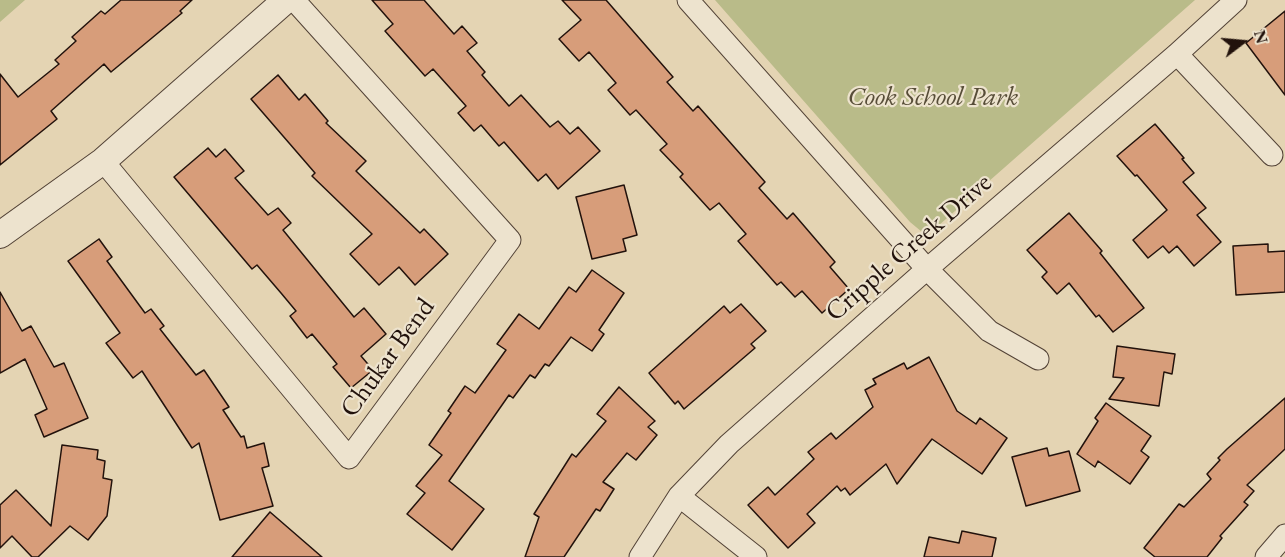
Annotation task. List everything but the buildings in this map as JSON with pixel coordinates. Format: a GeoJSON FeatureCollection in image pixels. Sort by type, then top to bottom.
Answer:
{"type":"FeatureCollection","features":[{"type":"Feature","properties":{"kind":"street"},"geometry":{"type":"LineString","coordinates":[[0,235],[103,161],[286,0]]}},
{"type":"Feature","properties":{"kind":"street","name":"Chukar Bend"},"geometry":{"type":"LineString","coordinates":[[103,161],[349,458],[510,240],[294,0]]}},
{"type":"Feature","properties":{"kind":"street"},"geometry":{"type":"LineString","coordinates":[[688,0],[927,269],[990,331],[1038,359]]}},
{"type":"Feature","properties":{"kind":"street","name":"Cripple Creek Drive"},"geometry":{"type":"LineString","coordinates":[[640,557],[679,496],[729,444],[1236,0]]}},
{"type":"Feature","properties":{"kind":"street"},"geometry":{"type":"LineString","coordinates":[[1177,54],[1272,155]]}},
{"type":"Feature","properties":{"kind":"street"},"geometry":{"type":"LineString","coordinates":[[679,496],[756,557]]}},
{"type":"Feature","properties":{"kind":"street"},"geometry":{"type":"LineString","coordinates":[[1266,557],[1285,535]]}},
{"type":"Feature","properties":{"kind":"green space"},"geometry":{"type":"Polygon","coordinates":[[[0,0],[25,0],[0,22],[0,0]]]}},
{"type":"Feature","properties":{"kind":"green space","name":"Cook School Park"},"geometry":{"type":"Polygon","coordinates":[[[715,0],[1195,0],[938,226],[922,232],[910,222],[715,0]]]}}]}
